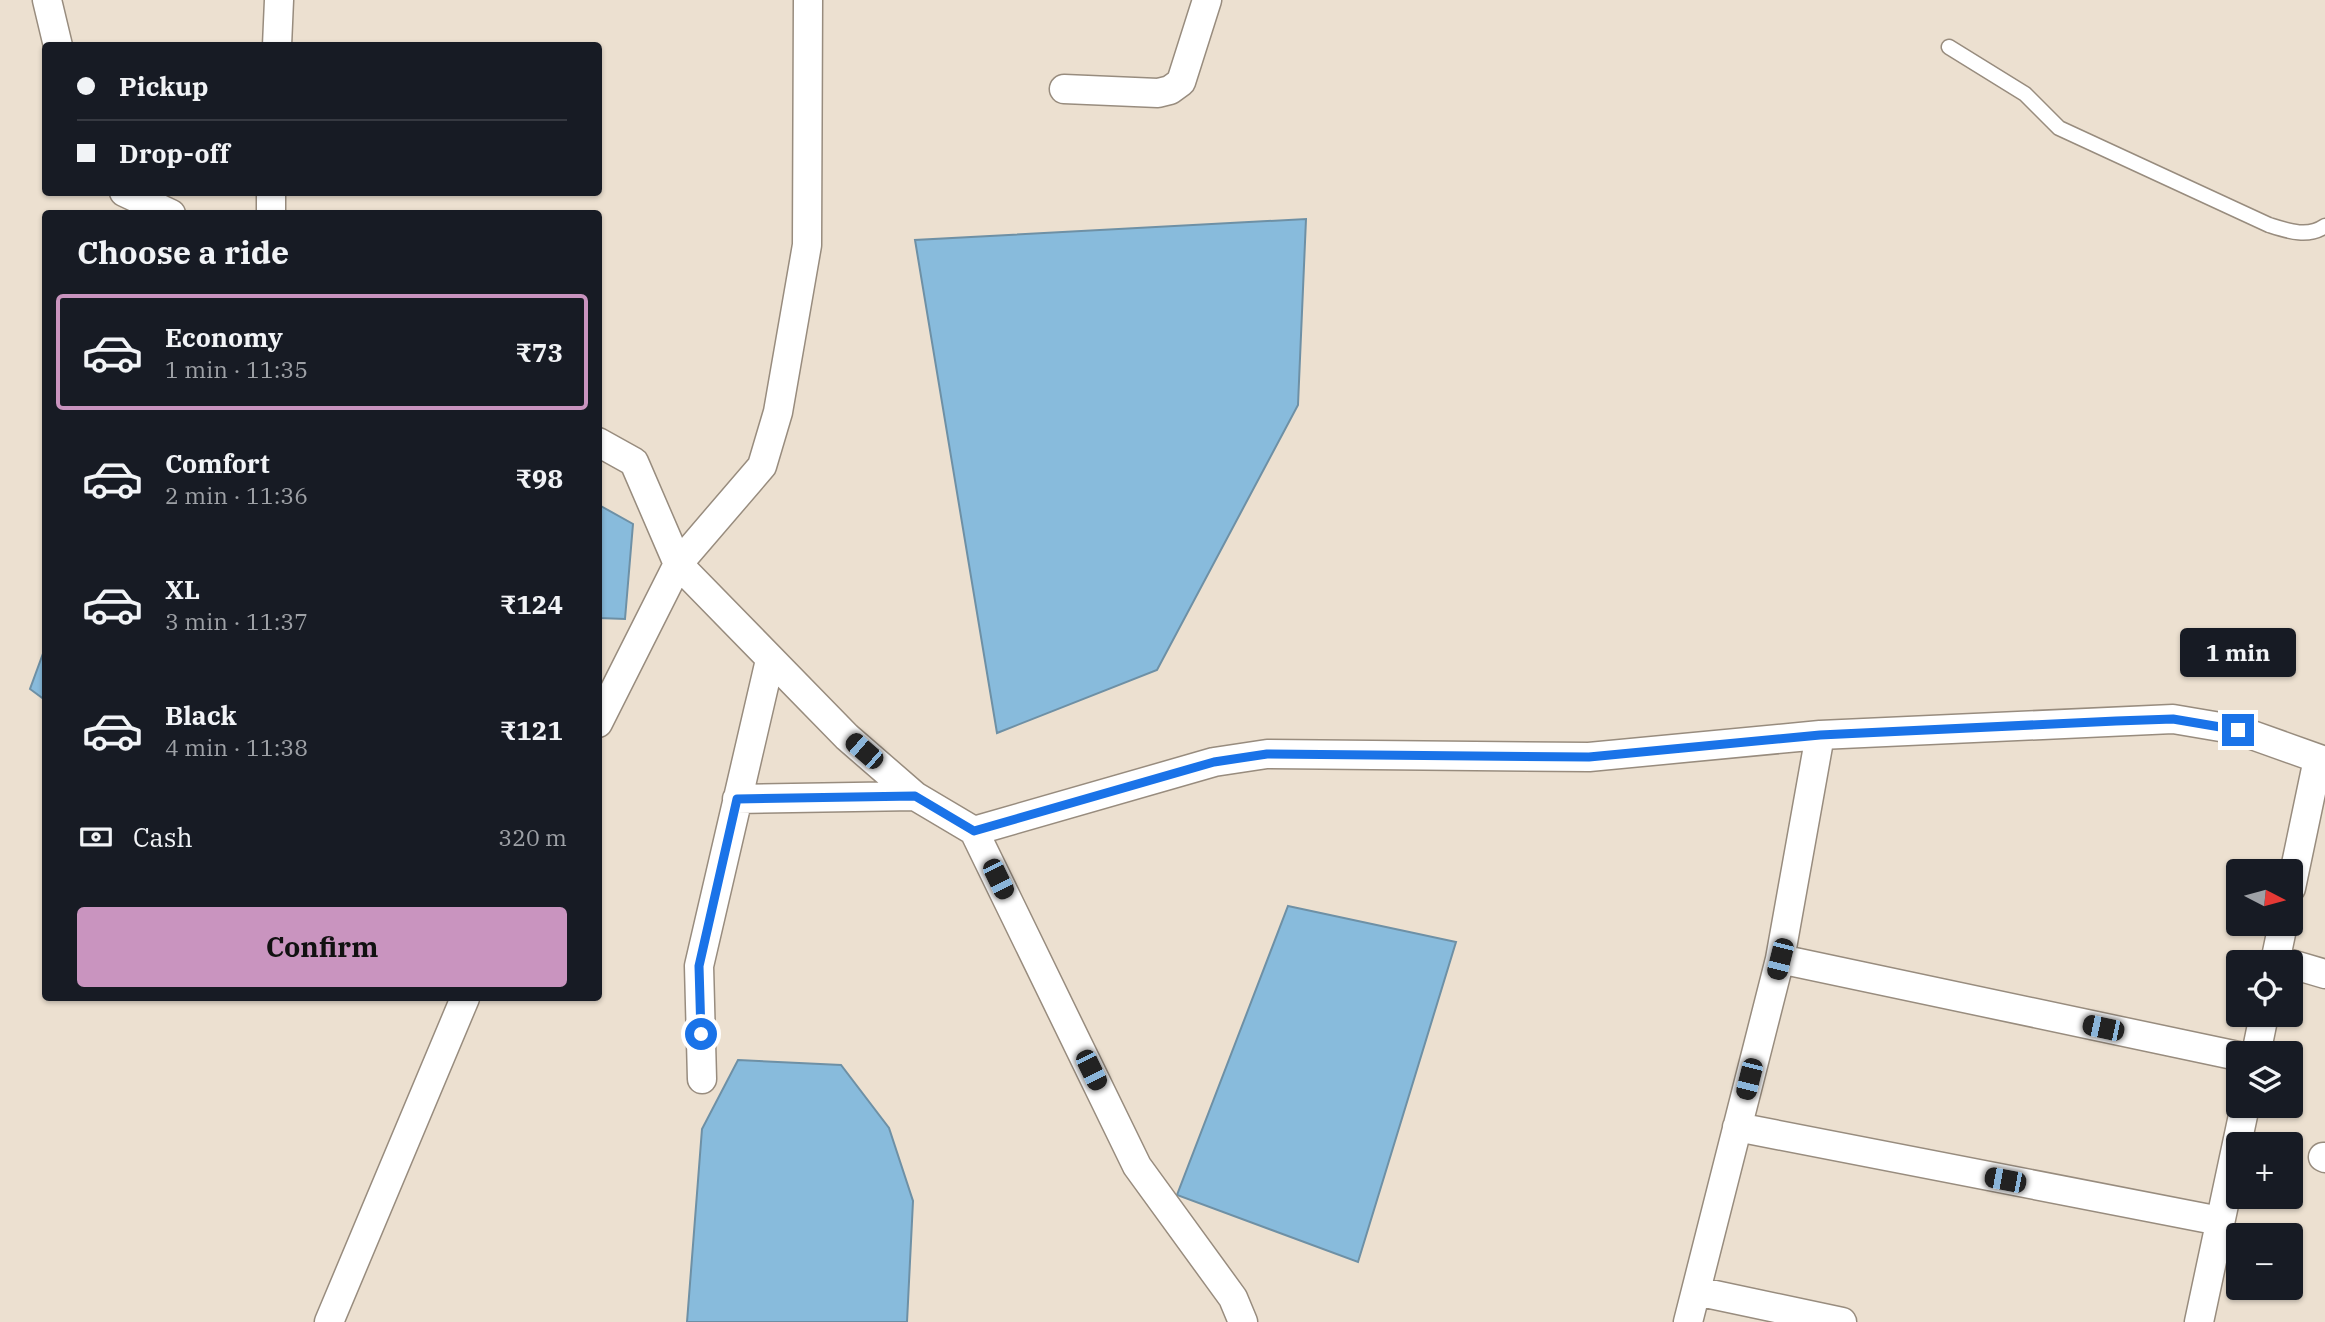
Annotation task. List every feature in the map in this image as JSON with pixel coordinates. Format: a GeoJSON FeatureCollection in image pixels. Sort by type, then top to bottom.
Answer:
{"type":"FeatureCollection","features":[{"type":"Feature","properties":{"kind":"street"},"geometry":{"type":"LineString","coordinates":[[47,0],[57,42]]}},
{"type":"Feature","properties":{"kind":"street"},"geometry":{"type":"LineString","coordinates":[[278,42],[279,0]]}},
{"type":"Feature","properties":{"kind":"street"},"geometry":{"type":"LineString","coordinates":[[602,715],[678,564],[762,466],[778,412],[807,246],[808,0]]}},
{"type":"Feature","properties":{"kind":"street"},"geometry":{"type":"LineString","coordinates":[[1064,89],[1158,93],[1170,90],[1181,82],[1207,0]]}},
{"type":"Feature","properties":{"kind":"street"},"geometry":{"type":"LineString","coordinates":[[133,196],[162,210]]}},
{"type":"Feature","properties":{"kind":"street"},"geometry":{"type":"LineString","coordinates":[[602,444],[634,462],[678,564],[770,660],[846,737],[915,796],[974,831],[1137,1166],[1233,1298],[1243,1322]]}},
{"type":"Feature","properties":{"kind":"street"},"geometry":{"type":"LineString","coordinates":[[702,1079],[699,966],[770,660]]}},
{"type":"Feature","properties":{"kind":"street"},"geometry":{"type":"LineString","coordinates":[[974,831],[1214,762],[1267,754],[1589,757],[1820,735],[2173,719],[2238,730],[2322,760],[2298,859]]}},
{"type":"Feature","properties":{"kind":"street"},"geometry":{"type":"LineString","coordinates":[[1688,1322],[1780,959],[1820,735]]}},
{"type":"Feature","properties":{"kind":"street"},"geometry":{"type":"LineString","coordinates":[[737,799],[915,796]]}},
{"type":"Feature","properties":{"kind":"street"},"geometry":{"type":"LineString","coordinates":[[1780,959],[2226,1053]]}},
{"type":"Feature","properties":{"kind":"street"},"geometry":{"type":"LineString","coordinates":[[2303,968],[2325,974]]}},
{"type":"Feature","properties":{"kind":"street"},"geometry":{"type":"LineString","coordinates":[[329,1322],[464,1001]]}},
{"type":"Feature","properties":{"kind":"street"},"geometry":{"type":"LineString","coordinates":[[2199,1322],[2242,1118]]}},
{"type":"Feature","properties":{"kind":"street"},"geometry":{"type":"LineString","coordinates":[[1737,1127],[2220,1221]]}},
{"type":"Feature","properties":{"kind":"street"},"geometry":{"type":"LineString","coordinates":[[1696,1291],[1842,1322]]}},
{"type":"Feature","properties":{"kind":"lane"},"geometry":{"type":"LineString","coordinates":[[1949,47],[2025,94],[2059,128],[2270,225],[2295,233],[2317,232],[2325,226]]}},
{"type":"Feature","properties":{"kind":"water"},"geometry":{"type":"Polygon","coordinates":[[[1306,219],[1298,405],[1157,670],[997,733],[915,240],[1306,219]]]}},
{"type":"Feature","properties":{"kind":"water"},"geometry":{"type":"Polygon","coordinates":[[[602,507],[633,524],[625,619],[602,618],[602,507]]]}},
{"type":"Feature","properties":{"kind":"water"},"geometry":{"type":"Polygon","coordinates":[[[42,656],[42,698],[30,689],[42,656]]]}},
{"type":"Feature","properties":{"kind":"water"},"geometry":{"type":"Polygon","coordinates":[[[1288,906],[1456,942],[1358,1262],[1177,1195],[1288,906]]]}},
{"type":"Feature","properties":{"kind":"water"},"geometry":{"type":"Polygon","coordinates":[[[738,1060],[841,1065],[889,1128],[913,1201],[907,1322],[687,1322],[702,1129],[738,1060]]]}},
{"type":"Feature","properties":{"kind":"route"},"geometry":{"type":"LineString","coordinates":[[701,1034],[699,966],[737,799],[915,796],[974,831],[1214,762],[1267,754],[1589,757],[1820,735],[2173,719],[2238,730]]}}]}
